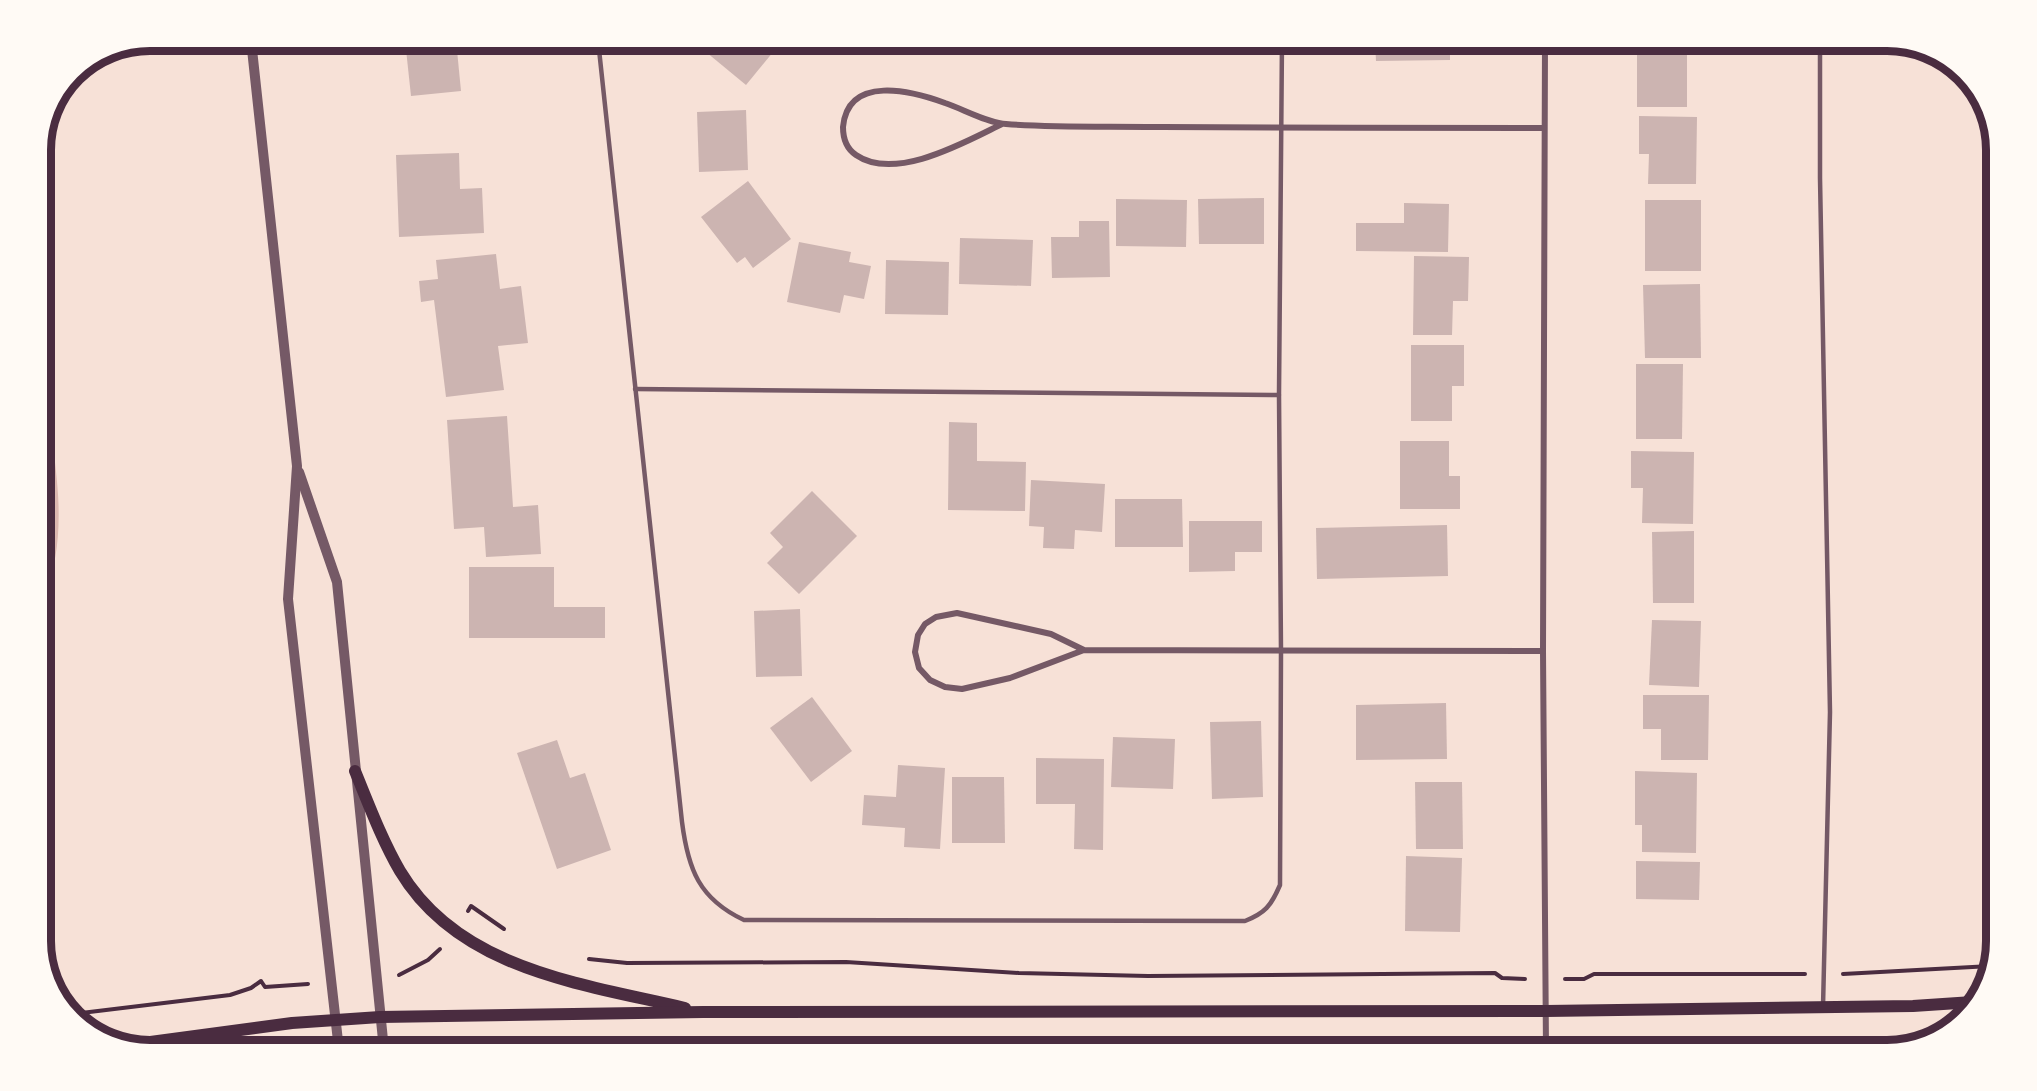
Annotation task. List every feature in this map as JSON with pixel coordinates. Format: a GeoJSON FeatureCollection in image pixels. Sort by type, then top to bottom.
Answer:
{"type":"FeatureCollection","features":[{"type":"Feature","properties":{"kind":"main road"},"geometry":{"type":"LineString","coordinates":[[355,771],[377,826],[401,872],[421,898],[455,931],[506,961],[542,974],[703,1012]]}},
{"type":"Feature","properties":{"kind":"main road"},"geometry":{"type":"LineString","coordinates":[[165,1040],[292,1023],[380,1017],[703,1012],[1546,1011],[1913,1006],[1965,1003]]}},
{"type":"Feature","properties":{"kind":"street"},"geometry":{"type":"LineString","coordinates":[[252,51],[297,466],[288,599],[338,1040]]}},
{"type":"Feature","properties":{"kind":"street"},"geometry":{"type":"LineString","coordinates":[[1545,51],[1543,651],[1546,1040]]}},
{"type":"Feature","properties":{"kind":"street"},"geometry":{"type":"LineString","coordinates":[[1002,124],[941,153],[894,164],[877,164],[856,156],[851,152],[845,140],[843,128],[846,113],[854,101],[869,92],[892,90],[943,102],[1002,124],[1282,128],[1544,128]]}},
{"type":"Feature","properties":{"kind":"street"},"geometry":{"type":"LineString","coordinates":[[297,466],[337,582],[383,1040]]}},
{"type":"Feature","properties":{"kind":"street"},"geometry":{"type":"LineString","coordinates":[[1084,650],[1051,634],[957,613],[936,617],[925,624],[918,635],[915,652],[919,668],[930,680],[945,687],[962,689],[1010,678],[1084,650],[1543,651]]}},
{"type":"Feature","properties":{"kind":"lane"},"geometry":{"type":"LineString","coordinates":[[599,51],[685,847],[693,873],[707,896],[729,913],[744,920],[1245,921],[1260,914],[1273,901],[1280,885],[1279,395],[1282,51]]}},
{"type":"Feature","properties":{"kind":"lane"},"geometry":{"type":"LineString","coordinates":[[1820,51],[1820,190],[1830,712],[1823,1007]]}},
{"type":"Feature","properties":{"kind":"lane"},"geometry":{"type":"LineString","coordinates":[[635,389],[1279,395]]}},
{"type":"Feature","properties":{"kind":"path"},"geometry":{"type":"LineString","coordinates":[[463,918],[471,906],[510,933]]}},
{"type":"Feature","properties":{"kind":"path"},"geometry":{"type":"LineString","coordinates":[[393,978],[428,960],[441,948]]}},
{"type":"Feature","properties":{"kind":"path"},"geometry":{"type":"LineString","coordinates":[[580,957],[627,963],[855,963],[1019,973],[1148,976],[1495,973],[1502,978]]}},
{"type":"Feature","properties":{"kind":"path"},"geometry":{"type":"LineString","coordinates":[[1584,979],[1594,974],[1822,974],[1983,966]]}},
{"type":"Feature","properties":{"kind":"path"},"geometry":{"type":"LineString","coordinates":[[83,1013],[230,995],[251,988],[261,981],[266,987]]}},
{"type":"Feature","properties":{"kind":"building"},"geometry":{"type":"Polygon","coordinates":[[[406,51],[457,51],[461,91],[411,96],[406,51]]]}},
{"type":"Feature","properties":{"kind":"building"},"geometry":{"type":"Polygon","coordinates":[[[707,51],[774,51],[746,85],[707,51]]]}},
{"type":"Feature","properties":{"kind":"building"},"geometry":{"type":"Polygon","coordinates":[[[1376,51],[1450,51],[1450,60],[1376,61],[1376,51]]]}},
{"type":"Feature","properties":{"kind":"building"},"geometry":{"type":"Polygon","coordinates":[[[1637,51],[1687,51],[1687,107],[1637,107],[1637,51]]]}},
{"type":"Feature","properties":{"kind":"building"},"geometry":{"type":"Polygon","coordinates":[[[746,110],[748,170],[699,172],[697,112],[746,110]]]}},
{"type":"Feature","properties":{"kind":"building"},"geometry":{"type":"Polygon","coordinates":[[[1639,116],[1697,117],[1696,184],[1648,184],[1649,154],[1639,154],[1639,116]]]}},
{"type":"Feature","properties":{"kind":"building"},"geometry":{"type":"Polygon","coordinates":[[[459,153],[460,189],[482,188],[484,233],[399,237],[396,155],[459,153]]]}},
{"type":"Feature","properties":{"kind":"building"},"geometry":{"type":"Polygon","coordinates":[[[748,181],[791,239],[753,268],[745,257],[737,263],[701,217],[748,181]]]}},
{"type":"Feature","properties":{"kind":"building"},"geometry":{"type":"Polygon","coordinates":[[[1264,198],[1264,244],[1199,244],[1198,199],[1264,198]]]}},
{"type":"Feature","properties":{"kind":"building"},"geometry":{"type":"Polygon","coordinates":[[[1116,199],[1187,200],[1186,247],[1116,246],[1116,199]]]}},
{"type":"Feature","properties":{"kind":"building"},"geometry":{"type":"Polygon","coordinates":[[[1645,200],[1701,200],[1701,271],[1645,271],[1645,200]]]}},
{"type":"Feature","properties":{"kind":"building"},"geometry":{"type":"Polygon","coordinates":[[[1404,203],[1449,204],[1448,252],[1356,251],[1356,223],[1404,223],[1404,203]]]}},
{"type":"Feature","properties":{"kind":"building"},"geometry":{"type":"Polygon","coordinates":[[[1079,221],[1109,221],[1110,277],[1052,278],[1051,237],[1079,237],[1079,221]]]}},
{"type":"Feature","properties":{"kind":"building"},"geometry":{"type":"Polygon","coordinates":[[[960,238],[1033,240],[1031,286],[959,284],[960,238]]]}},
{"type":"Feature","properties":{"kind":"building"},"geometry":{"type":"Polygon","coordinates":[[[799,242],[851,252],[849,262],[871,266],[864,299],[844,295],[840,313],[787,302],[799,242]]]}},
{"type":"Feature","properties":{"kind":"building"},"geometry":{"type":"Polygon","coordinates":[[[496,254],[500,289],[521,286],[528,343],[498,346],[504,390],[446,397],[434,300],[421,302],[419,281],[438,279],[436,260],[496,254]]]}},
{"type":"Feature","properties":{"kind":"building"},"geometry":{"type":"Polygon","coordinates":[[[1414,256],[1469,257],[1468,301],[1453,301],[1452,335],[1413,335],[1414,256]]]}},
{"type":"Feature","properties":{"kind":"building"},"geometry":{"type":"Polygon","coordinates":[[[886,260],[949,262],[948,315],[885,314],[886,260]]]}},
{"type":"Feature","properties":{"kind":"building"},"geometry":{"type":"Polygon","coordinates":[[[1700,284],[1701,358],[1645,358],[1643,285],[1700,284]]]}},
{"type":"Feature","properties":{"kind":"building"},"geometry":{"type":"Polygon","coordinates":[[[1411,345],[1464,345],[1464,386],[1452,386],[1452,421],[1411,421],[1411,345]]]}},
{"type":"Feature","properties":{"kind":"building"},"geometry":{"type":"Polygon","coordinates":[[[1636,364],[1683,364],[1682,439],[1636,439],[1636,364]]]}},
{"type":"Feature","properties":{"kind":"building"},"geometry":{"type":"Polygon","coordinates":[[[507,416],[513,507],[538,505],[541,554],[486,557],[484,527],[454,529],[447,420],[507,416]]]}},
{"type":"Feature","properties":{"kind":"building"},"geometry":{"type":"Polygon","coordinates":[[[949,422],[977,423],[977,461],[1026,462],[1025,511],[948,510],[949,422]]]}},
{"type":"Feature","properties":{"kind":"building"},"geometry":{"type":"Polygon","coordinates":[[[1400,441],[1449,441],[1449,476],[1460,476],[1460,509],[1400,509],[1400,441]]]}},
{"type":"Feature","properties":{"kind":"building"},"geometry":{"type":"Polygon","coordinates":[[[1631,451],[1694,452],[1693,524],[1642,523],[1643,488],[1631,488],[1631,451]]]}},
{"type":"Feature","properties":{"kind":"building"},"geometry":{"type":"Polygon","coordinates":[[[1031,480],[1105,484],[1102,532],[1075,530],[1074,549],[1043,548],[1044,527],[1029,526],[1031,480]]]}},
{"type":"Feature","properties":{"kind":"building"},"geometry":{"type":"Polygon","coordinates":[[[812,491],[857,536],[799,594],[767,563],[783,547],[770,533],[812,491]]]}},
{"type":"Feature","properties":{"kind":"building"},"geometry":{"type":"Polygon","coordinates":[[[1115,499],[1182,499],[1183,547],[1115,547],[1115,499]]]}},
{"type":"Feature","properties":{"kind":"building"},"geometry":{"type":"Polygon","coordinates":[[[1189,521],[1262,521],[1262,552],[1235,552],[1235,571],[1189,572],[1189,521]]]}},
{"type":"Feature","properties":{"kind":"building"},"geometry":{"type":"Polygon","coordinates":[[[1447,525],[1448,576],[1317,579],[1316,528],[1447,525]]]}},
{"type":"Feature","properties":{"kind":"building"},"geometry":{"type":"Polygon","coordinates":[[[1694,531],[1694,603],[1653,603],[1652,532],[1694,531]]]}},
{"type":"Feature","properties":{"kind":"building"},"geometry":{"type":"Polygon","coordinates":[[[469,567],[554,567],[554,607],[605,607],[605,638],[469,638],[469,567]]]}},
{"type":"Feature","properties":{"kind":"building"},"geometry":{"type":"Polygon","coordinates":[[[800,609],[802,676],[756,677],[754,611],[800,609]]]}},
{"type":"Feature","properties":{"kind":"building"},"geometry":{"type":"Polygon","coordinates":[[[1652,620],[1701,621],[1699,687],[1649,685],[1652,620]]]}},
{"type":"Feature","properties":{"kind":"building"},"geometry":{"type":"Polygon","coordinates":[[[1643,695],[1709,695],[1708,760],[1661,760],[1661,729],[1643,729],[1643,695]]]}},
{"type":"Feature","properties":{"kind":"building"},"geometry":{"type":"Polygon","coordinates":[[[812,697],[852,751],[811,782],[770,728],[812,697]]]}},
{"type":"Feature","properties":{"kind":"building"},"geometry":{"type":"Polygon","coordinates":[[[1446,703],[1447,759],[1356,760],[1356,705],[1446,703]]]}},
{"type":"Feature","properties":{"kind":"building"},"geometry":{"type":"Polygon","coordinates":[[[1261,721],[1263,797],[1212,799],[1210,722],[1261,721]]]}},
{"type":"Feature","properties":{"kind":"building"},"geometry":{"type":"Polygon","coordinates":[[[1113,737],[1175,739],[1173,789],[1111,787],[1113,737]]]}},
{"type":"Feature","properties":{"kind":"building"},"geometry":{"type":"Polygon","coordinates":[[[557,740],[570,778],[585,773],[611,850],[557,869],[517,753],[557,740]]]}},
{"type":"Feature","properties":{"kind":"building"},"geometry":{"type":"Polygon","coordinates":[[[1036,758],[1104,759],[1103,850],[1074,849],[1075,804],[1036,804],[1036,758]]]}},
{"type":"Feature","properties":{"kind":"building"},"geometry":{"type":"Polygon","coordinates":[[[898,765],[945,768],[940,849],[904,847],[905,828],[862,825],[864,795],[896,797],[898,765]]]}},
{"type":"Feature","properties":{"kind":"building"},"geometry":{"type":"Polygon","coordinates":[[[1635,771],[1697,773],[1696,853],[1642,852],[1642,825],[1635,825],[1635,771]]]}},
{"type":"Feature","properties":{"kind":"building"},"geometry":{"type":"Polygon","coordinates":[[[952,777],[1004,777],[1005,843],[952,843],[952,777]]]}},
{"type":"Feature","properties":{"kind":"building"},"geometry":{"type":"Polygon","coordinates":[[[1415,782],[1462,782],[1463,849],[1416,849],[1415,782]]]}},
{"type":"Feature","properties":{"kind":"building"},"geometry":{"type":"Polygon","coordinates":[[[1406,856],[1462,858],[1460,932],[1405,931],[1406,856]]]}},
{"type":"Feature","properties":{"kind":"building"},"geometry":{"type":"Polygon","coordinates":[[[1636,861],[1700,862],[1699,900],[1636,899],[1636,861]]]}},
{"type":"Feature","properties":{"kind":"waterway"},"geometry":{"type":"LineString","coordinates":[[51,469],[54,519],[51,549]]}}]}
